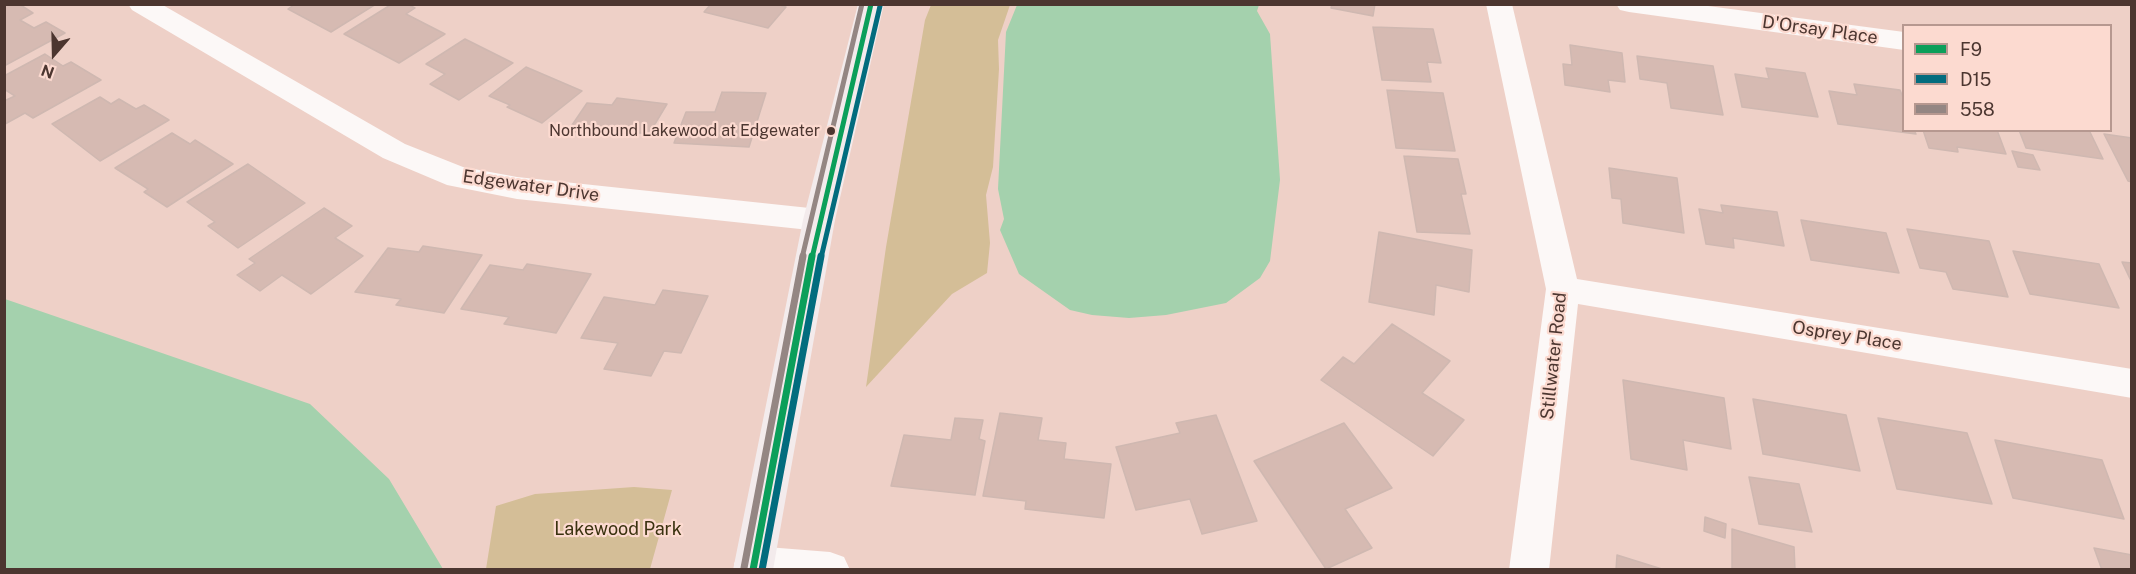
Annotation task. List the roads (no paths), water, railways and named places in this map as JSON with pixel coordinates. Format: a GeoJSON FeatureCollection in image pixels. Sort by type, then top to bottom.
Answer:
{"type":"FeatureCollection","features":[{"type":"Feature","properties":{"kind":"street","name":"Edgewater Drive"},"geometry":{"type":"LineString","coordinates":[[141,4],[394,151],[458,177],[517,188],[819,220]]}},
{"type":"Feature","properties":{"kind":"street"},"geometry":{"type":"LineString","coordinates":[[830,570],[754,567],[819,220],[871,4]]}},
{"type":"Feature","properties":{"kind":"street","name":"Stillwater Road"},"geometry":{"type":"LineString","coordinates":[[1499,4],[1563,289],[1529,570]]}},
{"type":"Feature","properties":{"kind":"street","name":"D'Orsay Place"},"geometry":{"type":"LineString","coordinates":[[1629,4],[1902,41]]}},
{"type":"Feature","properties":{"kind":"street","name":"Osprey Place"},"geometry":{"type":"LineString","coordinates":[[1563,289],[2132,384]]}},
{"type":"Feature","properties":{"kind":"place","name":"Northbound Lakewood at Edgewater"},"geometry":{"type":"Point","coordinates":[831,131]}},
{"type":"Feature","properties":{"kind":"park label","name":"Lakewood Park"},"geometry":{"type":"Point","coordinates":[618,529]}}]}
